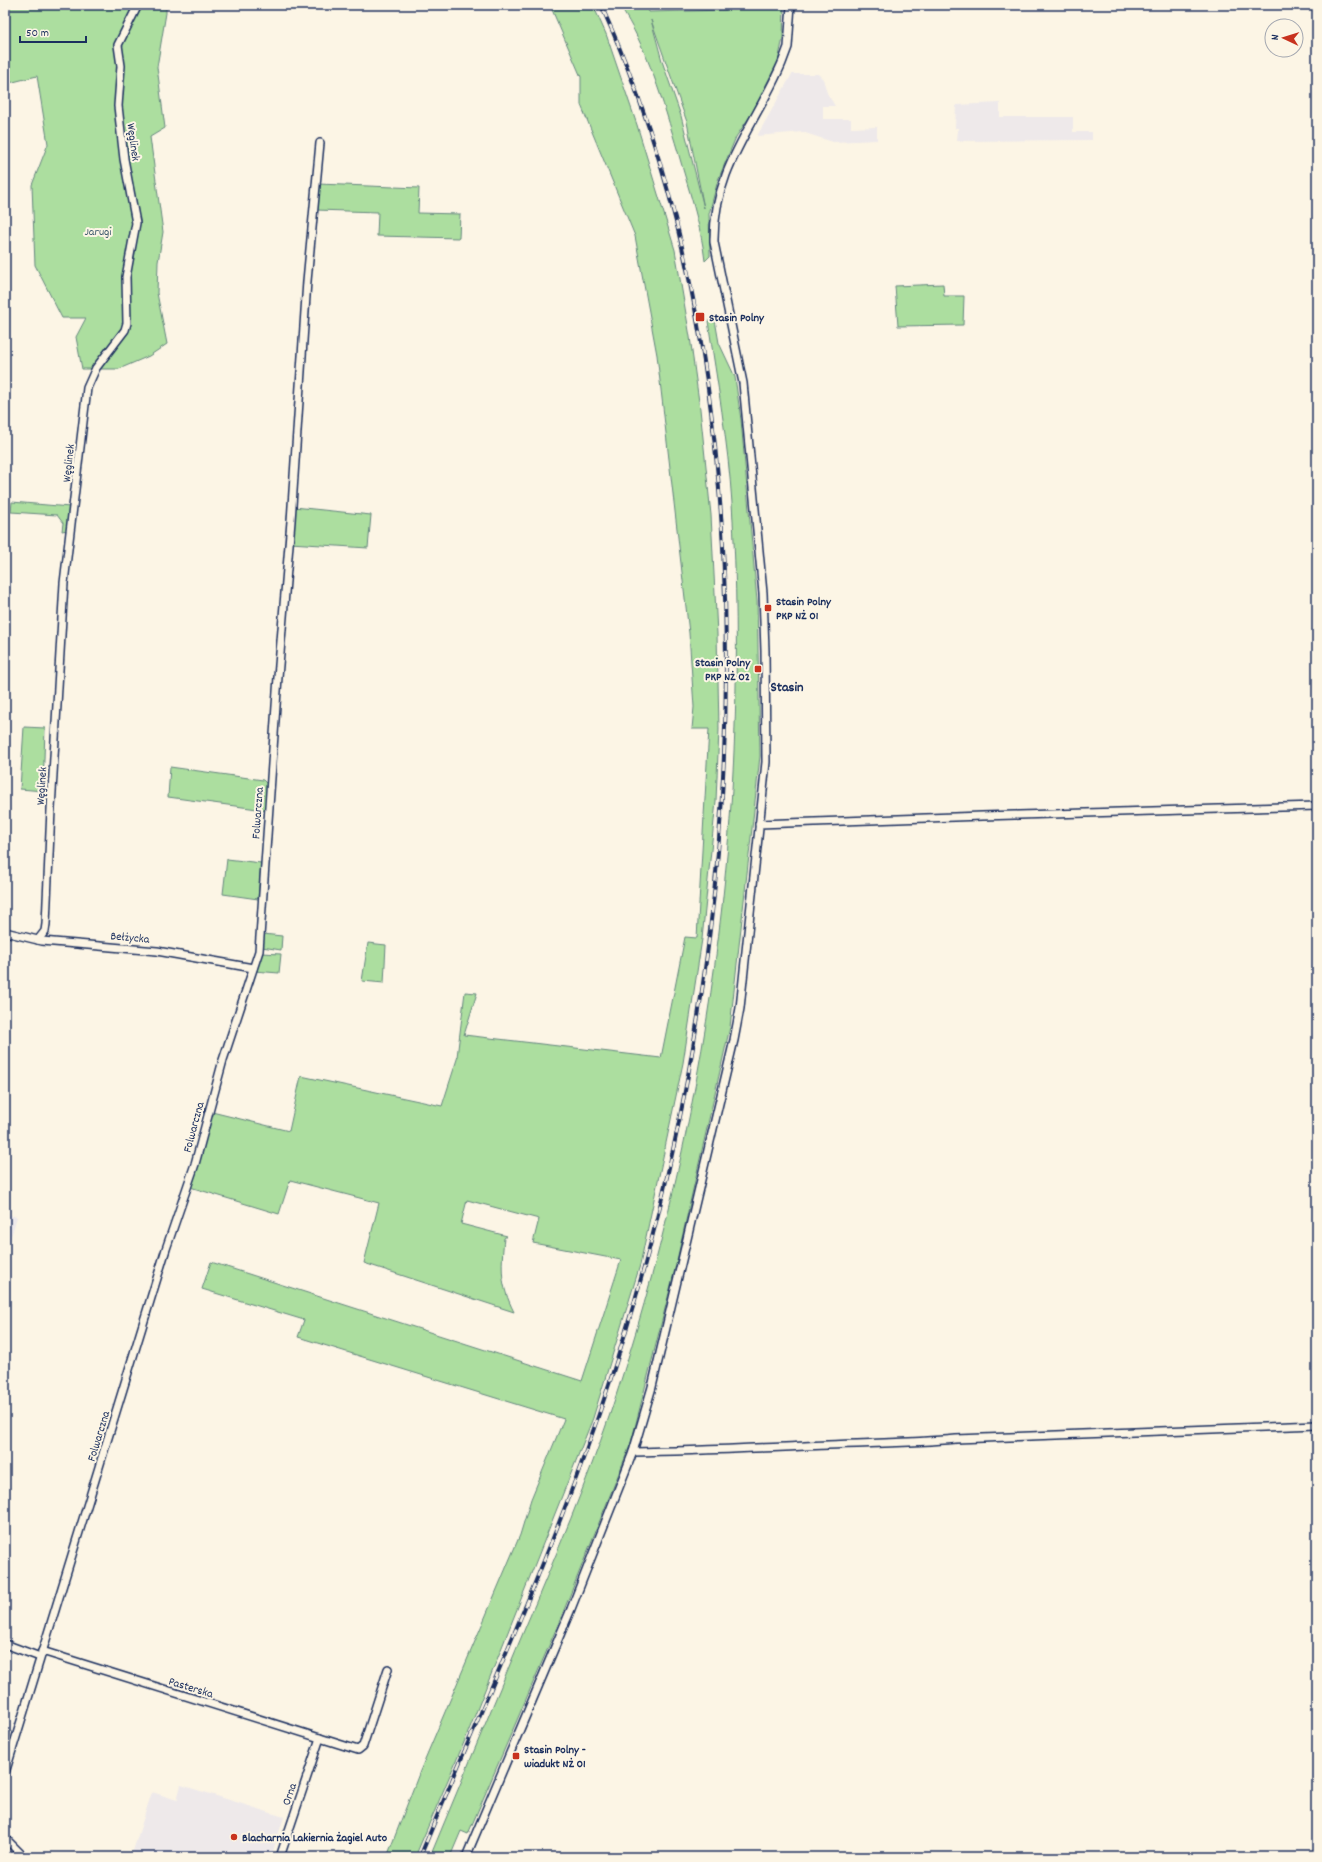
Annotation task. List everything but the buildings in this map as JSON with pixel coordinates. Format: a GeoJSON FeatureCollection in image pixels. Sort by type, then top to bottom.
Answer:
{"type":"FeatureCollection","features":[{"type":"Feature","properties":{"kind":"street","name":"Węglinek"},"geometry":{"type":"LineString","coordinates":[[38,940],[45,931],[46,924],[64,583],[87,388],[96,368],[125,330],[127,323],[126,277],[136,223],[124,158],[118,106],[121,66],[118,45],[138,5]]}},
{"type":"Feature","properties":{"kind":"street"},"geometry":{"type":"LineString","coordinates":[[466,1857],[571,1609],[633,1452],[652,1387],[734,1040],[745,962],[766,762],[763,594],[743,384],[714,242],[714,220],[717,202],[727,170],[740,143],[774,82],[783,61],[788,47],[791,22],[791,5]]}},
{"type":"Feature","properties":{"kind":"street","name":"Folwarczna"},"geometry":{"type":"LineString","coordinates":[[5,1773],[41,1654],[79,1538],[166,1249],[193,1170],[223,1060],[259,951],[307,281],[320,142]]}},
{"type":"Feature","properties":{"kind":"street"},"geometry":{"type":"LineString","coordinates":[[759,824],[1317,806]]}},
{"type":"Feature","properties":{"kind":"street","name":"Bełżycka"},"geometry":{"type":"LineString","coordinates":[[5,932],[38,940],[157,951],[253,968]]}},
{"type":"Feature","properties":{"kind":"street"},"geometry":{"type":"LineString","coordinates":[[633,1452],[723,1450],[829,1444],[907,1444],[956,1439],[1197,1431],[1317,1425]]}},
{"type":"Feature","properties":{"kind":"street","name":"Pasterska"},"geometry":{"type":"LineString","coordinates":[[5,1644],[358,1750],[361,1749],[388,1669]]}},
{"type":"Feature","properties":{"kind":"street","name":"Orna"},"geometry":{"type":"LineString","coordinates":[[280,1857],[320,1738]]}},
{"type":"Feature","properties":{"kind":"street"},"geometry":{"type":"LineString","coordinates":[[5,1838],[24,1857]]}},
{"type":"Feature","properties":{"kind":"shaded area"},"geometry":{"type":"Polygon","coordinates":[[[792,74],[818,74],[823,79],[827,93],[835,106],[823,106],[823,119],[851,119],[851,128],[877,127],[877,140],[833,142],[802,132],[757,136],[792,74]]]}},
{"type":"Feature","properties":{"kind":"shaded area"},"geometry":{"type":"Polygon","coordinates":[[[1000,103],[1000,117],[1073,117],[1073,132],[1092,132],[1092,140],[957,141],[958,128],[955,128],[956,105],[1000,103]]]}},
{"type":"Feature","properties":{"kind":"shaded area"},"geometry":{"type":"Polygon","coordinates":[[[5,1214],[17,1217],[5,1256],[5,1214]]]}},
{"type":"Feature","properties":{"kind":"shaded area"},"geometry":{"type":"Polygon","coordinates":[[[181,1785],[284,1817],[271,1857],[131,1857],[152,1792],[177,1800],[181,1785]]]}},
{"type":"Feature","properties":{"kind":"green space","name":"Jarugi"},"geometry":{"type":"Polygon","coordinates":[[[5,5],[166,5],[157,67],[165,128],[150,137],[163,232],[158,262],[157,293],[167,344],[149,356],[119,369],[82,369],[76,337],[86,318],[62,318],[35,265],[32,185],[48,144],[37,76],[5,84],[5,5]]]}},
{"type":"Feature","properties":{"kind":"green space"},"geometry":{"type":"Polygon","coordinates":[[[550,5],[593,5],[606,34],[637,125],[675,250],[690,337],[700,409],[711,515],[717,634],[719,729],[716,801],[702,939],[683,1063],[640,1265],[593,1418],[465,1740],[415,1857],[387,1857],[420,1771],[520,1535],[531,1499],[564,1419],[298,1337],[304,1320],[202,1289],[211,1262],[582,1381],[621,1260],[533,1243],[539,1219],[467,1200],[461,1224],[507,1236],[504,1238],[502,1268],[506,1293],[514,1312],[364,1263],[379,1203],[290,1180],[279,1214],[190,1187],[212,1112],[289,1131],[301,1076],[442,1106],[458,1056],[457,1057],[465,992],[477,993],[464,1035],[661,1058],[685,937],[697,938],[709,729],[692,729],[694,707],[689,633],[657,355],[635,236],[581,105],[581,77],[550,5]]]}},
{"type":"Feature","properties":{"kind":"green space"},"geometry":{"type":"Polygon","coordinates":[[[619,5],[647,5],[649,12],[726,10],[726,5],[784,5],[783,38],[778,61],[752,113],[736,137],[718,180],[709,214],[710,256],[705,261],[697,220],[667,114],[654,76],[629,22],[619,5]],[[651,20],[662,61],[681,116],[704,208],[687,122],[651,20]]]}},
{"type":"Feature","properties":{"kind":"green space"},"geometry":{"type":"Polygon","coordinates":[[[318,184],[419,188],[418,213],[460,214],[459,238],[377,236],[378,212],[316,210],[318,184]]]}},
{"type":"Feature","properties":{"kind":"green space"},"geometry":{"type":"Polygon","coordinates":[[[943,284],[944,296],[964,296],[963,325],[898,326],[895,286],[943,284]]]}},
{"type":"Feature","properties":{"kind":"green space"},"geometry":{"type":"Polygon","coordinates":[[[715,320],[719,343],[735,377],[741,420],[757,601],[758,646],[760,756],[730,1027],[674,1273],[631,1443],[560,1620],[468,1834],[461,1831],[450,1857],[430,1857],[571,1518],[610,1414],[644,1303],[673,1191],[697,1078],[715,964],[728,849],[735,734],[736,619],[732,503],[725,434],[708,321],[715,320]]]}},
{"type":"Feature","properties":{"kind":"green space"},"geometry":{"type":"Polygon","coordinates":[[[12,502],[70,507],[68,530],[62,531],[63,523],[57,515],[11,512],[12,502]]]}},
{"type":"Feature","properties":{"kind":"green space"},"geometry":{"type":"Polygon","coordinates":[[[294,507],[371,515],[368,548],[290,543],[294,507]]]}},
{"type":"Feature","properties":{"kind":"green space"},"geometry":{"type":"Polygon","coordinates":[[[24,727],[45,728],[43,791],[20,789],[24,727]]]}},
{"type":"Feature","properties":{"kind":"green space"},"geometry":{"type":"Polygon","coordinates":[[[170,767],[263,780],[267,784],[265,810],[168,797],[170,767]]]}},
{"type":"Feature","properties":{"kind":"green space"},"geometry":{"type":"Polygon","coordinates":[[[227,859],[261,863],[258,899],[223,894],[227,859]]]}},
{"type":"Feature","properties":{"kind":"green space"},"geometry":{"type":"Polygon","coordinates":[[[263,934],[282,936],[281,950],[262,947],[263,934]]]}},
{"type":"Feature","properties":{"kind":"green space"},"geometry":{"type":"Polygon","coordinates":[[[368,943],[386,945],[384,983],[362,981],[368,943]]]}},
{"type":"Feature","properties":{"kind":"green space"},"geometry":{"type":"Polygon","coordinates":[[[261,953],[281,954],[279,973],[254,971],[261,953]]]}},
{"type":"Feature","properties":{"kind":"railway"},"geometry":{"type":"LineString","coordinates":[[420,1857],[502,1664],[554,1534],[603,1403],[624,1337],[651,1241],[674,1144],[693,1045],[708,946],[718,847],[724,747],[726,647],[723,547],[711,408],[701,339],[688,270],[671,203],[652,136],[628,70],[601,5]]}},
{"type":"Feature","properties":{"kind":"place","name":"Stasin Polny"},"geometry":{"type":"Point","coordinates":[700,317]}},
{"type":"Feature","properties":{"kind":"place","name":"Stasin Polny PKP NŻ 01"},"geometry":{"type":"Point","coordinates":[768,608]}},
{"type":"Feature","properties":{"kind":"place","name":"Stasin Polny PKP NŻ 02"},"geometry":{"type":"Point","coordinates":[758,669]}},
{"type":"Feature","properties":{"kind":"place","name":"Stasin Polny - wiadukt NŻ 01"},"geometry":{"type":"Point","coordinates":[516,1756]}},
{"type":"Feature","properties":{"kind":"place","name":"Blacharnia Lakiernia Żagiel Auto"},"geometry":{"type":"Point","coordinates":[234,1837]}},
{"type":"Feature","properties":{"kind":"district","name":"Stasin"},"geometry":{"type":"Point","coordinates":[787,686]}}]}
